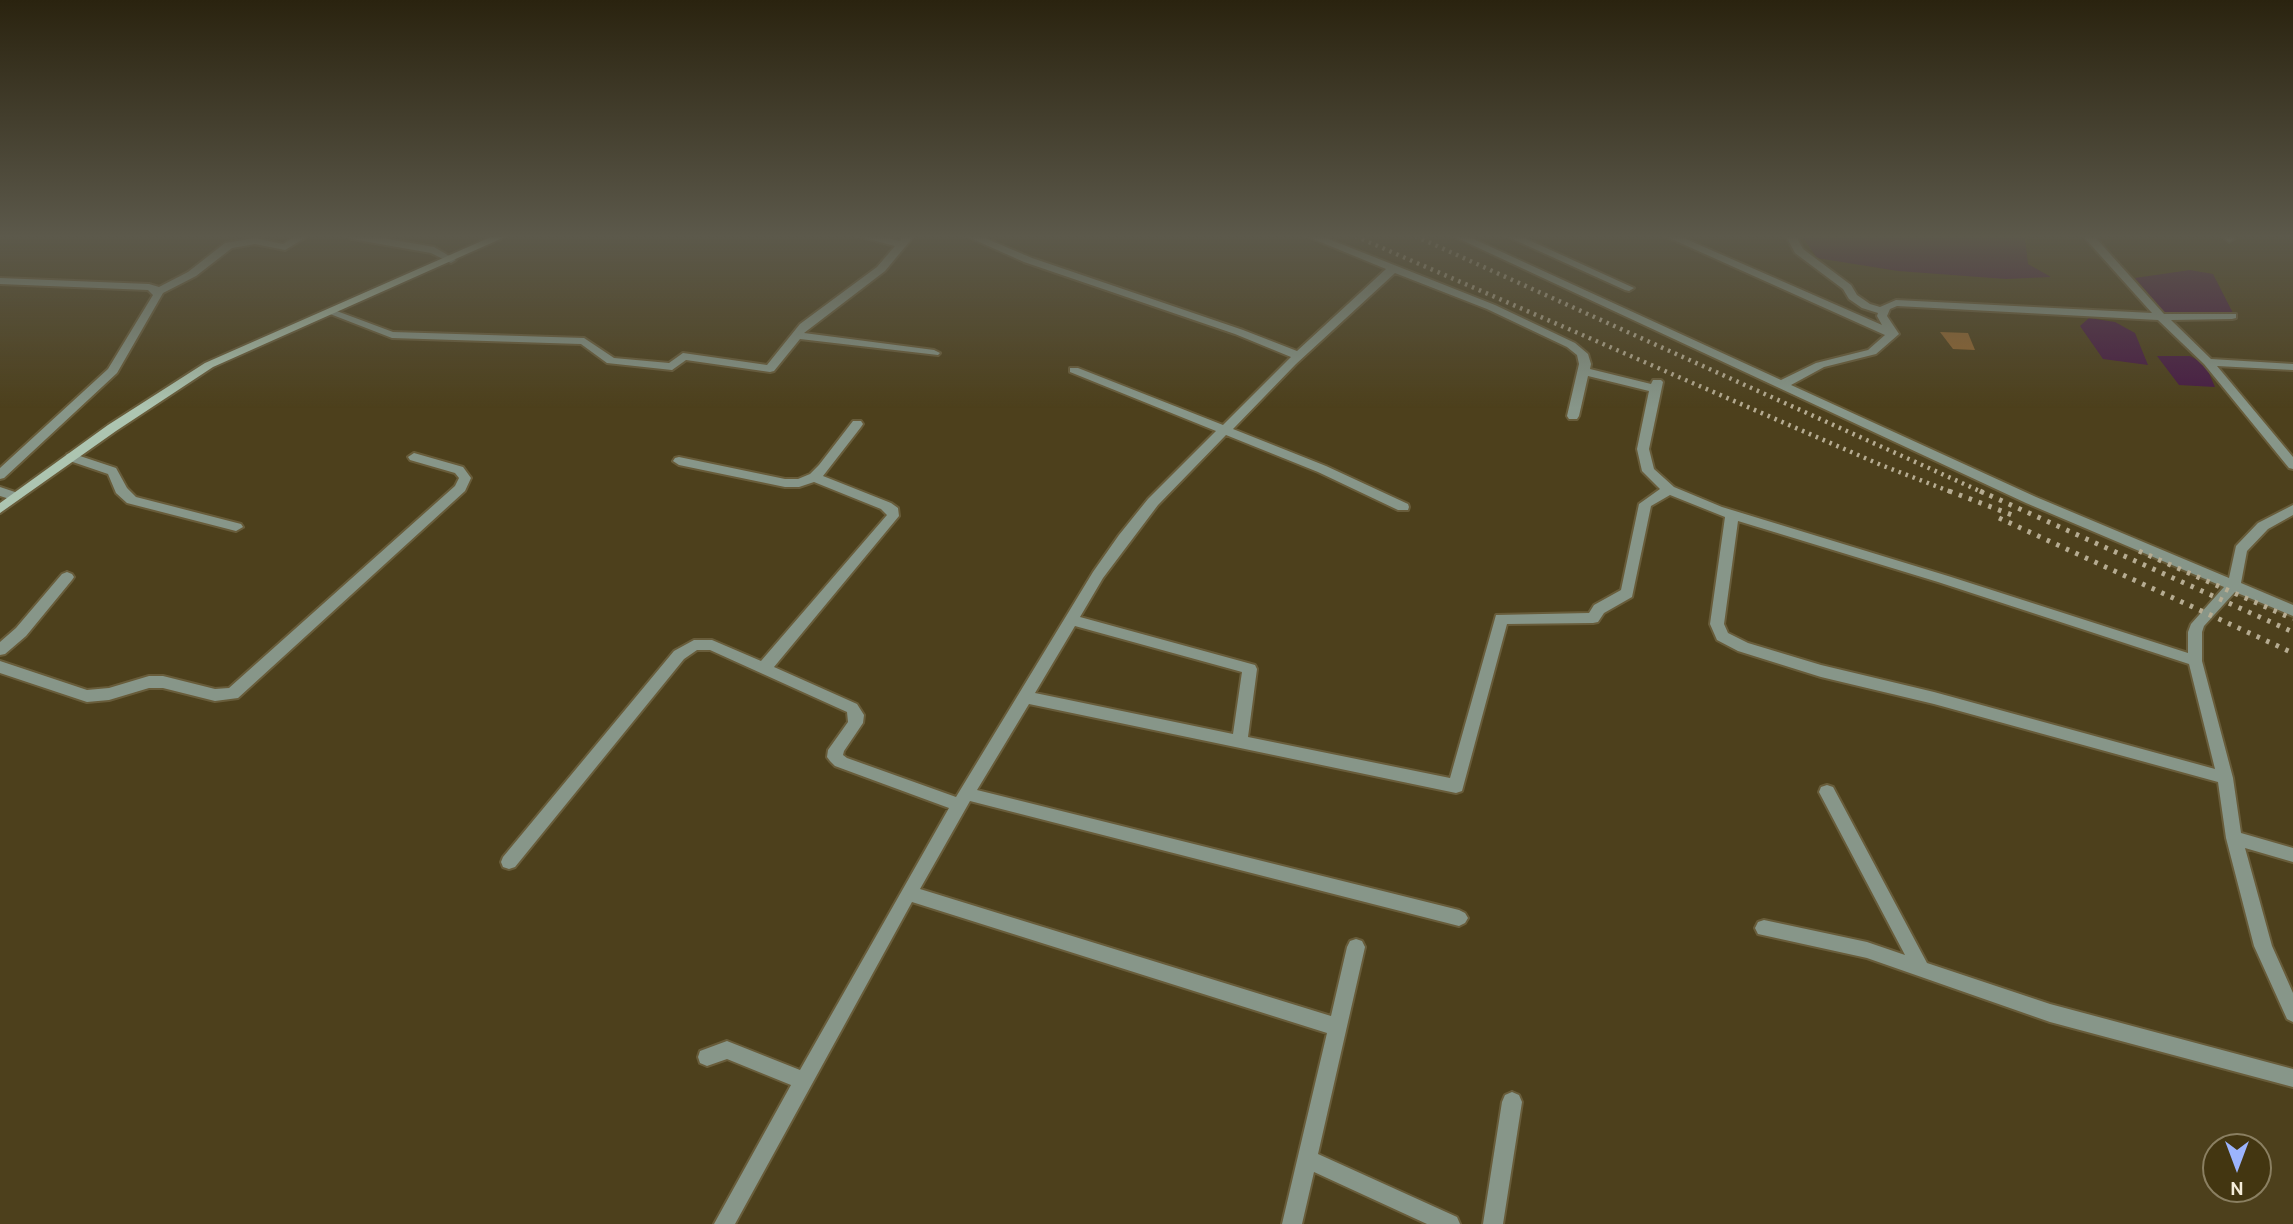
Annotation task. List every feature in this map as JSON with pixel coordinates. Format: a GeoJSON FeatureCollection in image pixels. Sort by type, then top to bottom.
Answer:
{"type":"FeatureCollection","features":[{"type":"Feature","properties":{"kind":"main road"},"geometry":{"type":"LineString","coordinates":[[0,509],[71,457],[209,365],[374,293]]}},
{"type":"Feature","properties":{"kind":"street"},"geometry":{"type":"LineString","coordinates":[[0,475],[113,371],[157,300],[157,293]]}},
{"type":"Feature","properties":{"kind":"street"},"geometry":{"type":"LineString","coordinates":[[330,312],[393,335],[584,341],[611,361],[672,367],[683,356],[770,369],[796,335],[818,313],[846,293]]}},
{"type":"Feature","properties":{"kind":"street"},"geometry":{"type":"LineString","coordinates":[[1133,293],[1299,356]]}},
{"type":"Feature","properties":{"kind":"street"},"geometry":{"type":"LineString","coordinates":[[724,1224],[963,800],[1117,548],[1153,502],[1299,356],[1367,293]]}},
{"type":"Feature","properties":{"kind":"street"},"geometry":{"type":"LineString","coordinates":[[1455,293],[1571,345],[1582,354],[1585,363],[1573,416]]}},
{"type":"Feature","properties":{"kind":"street"},"geometry":{"type":"LineString","coordinates":[[1581,293],[2031,500],[2293,611]]}},
{"type":"Feature","properties":{"kind":"street"},"geometry":{"type":"LineString","coordinates":[[1800,293],[1893,334]]}},
{"type":"Feature","properties":{"kind":"street"},"geometry":{"type":"LineString","coordinates":[[1851,293],[1866,306],[1884,312]]}},
{"type":"Feature","properties":{"kind":"street"},"geometry":{"type":"LineString","coordinates":[[2139,293],[2208,362],[2293,465]]}},
{"type":"Feature","properties":{"kind":"street"},"geometry":{"type":"LineString","coordinates":[[1893,334],[1882,316],[1885,307],[1896,303],[2161,317],[2232,316]]}},
{"type":"Feature","properties":{"kind":"street"},"geometry":{"type":"LineString","coordinates":[[1781,386],[1820,365],[1872,352],[1893,334]]}},
{"type":"Feature","properties":{"kind":"street"},"geometry":{"type":"LineString","coordinates":[[796,335],[934,353]]}},
{"type":"Feature","properties":{"kind":"street"},"geometry":{"type":"LineString","coordinates":[[2208,362],[2293,367]]}},
{"type":"Feature","properties":{"kind":"street"},"geometry":{"type":"LineString","coordinates":[[1074,370],[1322,469],[1403,508]]}},
{"type":"Feature","properties":{"kind":"street"},"geometry":{"type":"LineString","coordinates":[[1583,371],[1656,385],[1643,449],[1648,471],[1669,490],[1732,514],[2195,662]]}},
{"type":"Feature","properties":{"kind":"street"},"geometry":{"type":"LineString","coordinates":[[679,461],[785,483],[799,483],[814,477],[857,424]]}},
{"type":"Feature","properties":{"kind":"street"},"geometry":{"type":"LineString","coordinates":[[71,457],[112,471],[121,490],[132,500],[236,527]]}},
{"type":"Feature","properties":{"kind":"street"},"geometry":{"type":"LineString","coordinates":[[0,667],[87,696],[109,694],[149,682],[163,682],[215,695],[233,694],[461,488],[465,478],[460,470],[414,457]]}},
{"type":"Feature","properties":{"kind":"street"},"geometry":{"type":"LineString","coordinates":[[764,668],[894,516],[887,506],[814,477]]}},
{"type":"Feature","properties":{"kind":"street"},"geometry":{"type":"LineString","coordinates":[[1025,697],[1456,786],[1501,619],[1593,618],[1599,610],[1627,593],[1645,504],[1669,490]]}},
{"type":"Feature","properties":{"kind":"street"},"geometry":{"type":"LineString","coordinates":[[0,491],[16,497]]}},
{"type":"Feature","properties":{"kind":"street"},"geometry":{"type":"LineString","coordinates":[[2292,512],[2263,526],[2241,549],[2234,585],[2198,624],[2195,662],[2225,778],[2234,838],[2263,946],[2293,1013]]}},
{"type":"Feature","properties":{"kind":"street"},"geometry":{"type":"LineString","coordinates":[[1732,514],[1717,624],[1722,636],[1743,647],[1821,671],[1934,698],[2225,778]]}},
{"type":"Feature","properties":{"kind":"street"},"geometry":{"type":"LineString","coordinates":[[0,650],[21,632],[67,577]]}},
{"type":"Feature","properties":{"kind":"street"},"geometry":{"type":"LineString","coordinates":[[1072,620],[1250,669],[1240,741]]}},
{"type":"Feature","properties":{"kind":"street"},"geometry":{"type":"LineString","coordinates":[[509,862],[679,655],[694,645],[712,645],[852,708],[856,715],[855,723],[836,750],[835,757],[841,762],[963,800],[1459,918]]}},
{"type":"Feature","properties":{"kind":"street"},"geometry":{"type":"LineString","coordinates":[[1827,792],[1920,966]]}},
{"type":"Feature","properties":{"kind":"street"},"geometry":{"type":"LineString","coordinates":[[2234,838],[2293,855]]}},
{"type":"Feature","properties":{"kind":"street"},"geometry":{"type":"LineString","coordinates":[[909,893],[1337,1027]]}},
{"type":"Feature","properties":{"kind":"street"},"geometry":{"type":"LineString","coordinates":[[1764,929],[1867,950],[1920,966],[2050,1013],[2293,1078]]}},
{"type":"Feature","properties":{"kind":"street"},"geometry":{"type":"LineString","coordinates":[[1292,1224],[1356,947]]}},
{"type":"Feature","properties":{"kind":"street"},"geometry":{"type":"LineString","coordinates":[[707,1057],[727,1050],[805,1081]]}},
{"type":"Feature","properties":{"kind":"street"},"geometry":{"type":"LineString","coordinates":[[1493,1224],[1512,1102]]}},
{"type":"Feature","properties":{"kind":"street"},"geometry":{"type":"LineString","coordinates":[[1307,1159],[1450,1224]]}},
{"type":"Feature","properties":{"kind":"shaded area"},"geometry":{"type":"Polygon","coordinates":[[[2148,293],[2223,293],[2236,319],[2166,314],[2148,293]]]}},
{"type":"Feature","properties":{"kind":"shaded area"},"geometry":{"type":"Polygon","coordinates":[[[2089,318],[2115,322],[2135,333],[2148,365],[2103,359],[2080,326],[2089,318]]]}},
{"type":"Feature","properties":{"kind":"shaded area"},"geometry":{"type":"Polygon","coordinates":[[[2157,356],[2190,356],[2205,364],[2215,387],[2179,385],[2157,356]]]}},
{"type":"Feature","properties":{"kind":"building"},"geometry":{"type":"Polygon","coordinates":[[[1940,332],[1968,333],[1975,350],[1953,349],[1940,332]]]}},
{"type":"Feature","properties":{"kind":"railway"},"geometry":{"type":"LineString","coordinates":[[1486,293],[1881,465],[1954,493]]}},
{"type":"Feature","properties":{"kind":"railway"},"geometry":{"type":"LineString","coordinates":[[1541,293],[1984,493]]}},
{"type":"Feature","properties":{"kind":"railway"},"geometry":{"type":"LineString","coordinates":[[1949,491],[2015,516]]}},
{"type":"Feature","properties":{"kind":"railway"},"geometry":{"type":"LineString","coordinates":[[1980,491],[2293,632]]}},
{"type":"Feature","properties":{"kind":"railway"},"geometry":{"type":"LineString","coordinates":[[1999,518],[2293,653]]}},
{"type":"Feature","properties":{"kind":"railway"},"geometry":{"type":"LineString","coordinates":[[2139,551],[2293,619]]}}]}
